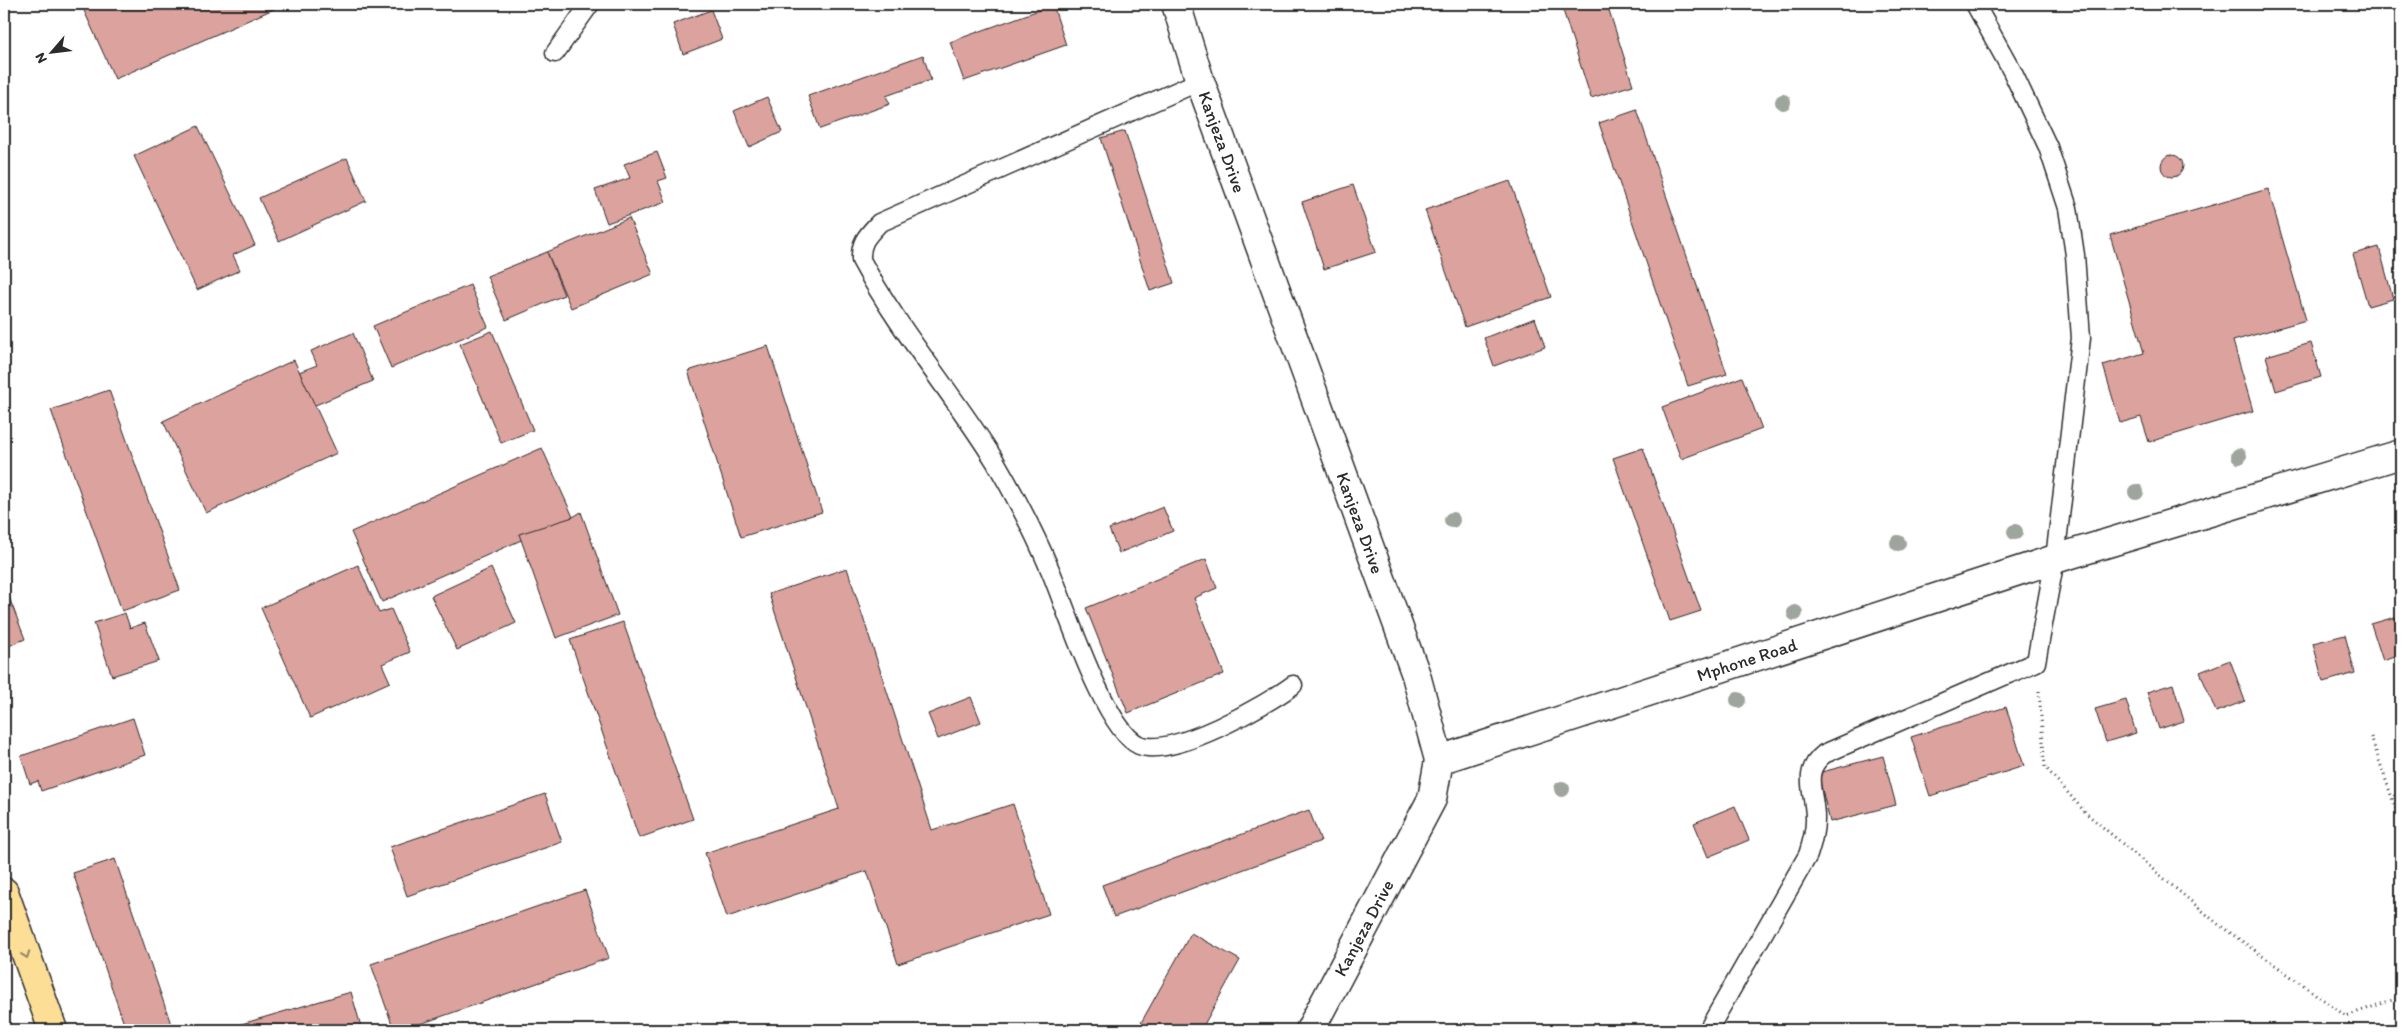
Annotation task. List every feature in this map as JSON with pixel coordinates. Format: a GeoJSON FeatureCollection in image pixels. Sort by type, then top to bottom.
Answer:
{"type":"FeatureCollection","features":[{"type":"Feature","properties":{"kind":"highway"},"geometry":{"type":"LineString","coordinates":[[4,892],[53,1030]]}},
{"type":"Feature","properties":{"kind":"street","name":"Kanjeza Drive"},"geometry":{"type":"LineString","coordinates":[[1176,4],[1200,81],[1416,675],[1439,760],[1432,799],[1310,1030]]}},
{"type":"Feature","properties":{"kind":"street","name":"Mphone Road"},"geometry":{"type":"LineString","coordinates":[[1439,760],[2055,559],[2401,454]]}},
{"type":"Feature","properties":{"kind":"lane"},"geometry":{"type":"LineString","coordinates":[[555,53],[590,4]]}},
{"type":"Feature","properties":{"kind":"lane"},"geometry":{"type":"LineString","coordinates":[[1708,1030],[1808,855],[1814,836],[1815,818],[1810,777],[1814,762],[1824,754],[2036,662],[2055,559],[2081,338],[2075,255],[2068,208],[2048,147],[2012,71],[1975,4]]}},
{"type":"Feature","properties":{"kind":"lane"},"geometry":{"type":"LineString","coordinates":[[1200,81],[880,223],[869,234],[861,247],[862,260],[1004,478],[1051,572],[1087,666],[1120,730],[1129,739],[1140,745],[1155,747],[1188,740],[1244,716],[1276,698],[1293,685]]}},
{"type":"Feature","properties":{"kind":"path"},"geometry":{"type":"LineString","coordinates":[[2036,662],[2045,767],[2086,813],[2218,924],[2346,1016],[2401,998]]}},
{"type":"Feature","properties":{"kind":"path"},"geometry":{"type":"LineString","coordinates":[[2371,737],[2401,824]]}},
{"type":"Feature","properties":{"kind":"building"},"geometry":{"type":"Polygon","coordinates":[[[81,4],[285,4],[115,79],[81,4]]]}},
{"type":"Feature","properties":{"kind":"building"},"geometry":{"type":"Polygon","coordinates":[[[1561,4],[1607,4],[1633,85],[1591,98],[1561,4]]]}},
{"type":"Feature","properties":{"kind":"building"},"geometry":{"type":"Polygon","coordinates":[[[1053,5],[1066,45],[964,81],[950,42],[1053,5]]]}},
{"type":"Feature","properties":{"kind":"building"},"geometry":{"type":"Polygon","coordinates":[[[711,10],[722,39],[683,54],[673,24],[711,10]]]}},
{"type":"Feature","properties":{"kind":"building"},"geometry":{"type":"Polygon","coordinates":[[[923,55],[931,80],[886,96],[890,104],[820,129],[808,96],[923,55]]]}},
{"type":"Feature","properties":{"kind":"building"},"geometry":{"type":"Polygon","coordinates":[[[767,97],[782,132],[749,147],[734,111],[767,97]]]}},
{"type":"Feature","properties":{"kind":"building"},"geometry":{"type":"Polygon","coordinates":[[[1637,110],[1727,374],[1688,386],[1599,123],[1637,110]]]}},
{"type":"Feature","properties":{"kind":"building"},"geometry":{"type":"Polygon","coordinates":[[[198,126],[255,245],[233,255],[240,270],[197,290],[134,156],[198,126]]]}},
{"type":"Feature","properties":{"kind":"building"},"geometry":{"type":"Polygon","coordinates":[[[1125,131],[1174,283],[1150,291],[1101,138],[1125,131]]]}},
{"type":"Feature","properties":{"kind":"building"},"geometry":{"type":"Polygon","coordinates":[[[657,152],[667,178],[658,181],[666,202],[607,223],[595,190],[630,178],[624,164],[657,152]]]}},
{"type":"Feature","properties":{"kind":"building"},"geometry":{"type":"Polygon","coordinates":[[[2172,155],[2180,158],[2183,166],[2180,174],[2172,177],[2164,174],[2161,166],[2164,158],[2172,155]]]}},
{"type":"Feature","properties":{"kind":"building"},"geometry":{"type":"Polygon","coordinates":[[[347,158],[366,201],[279,241],[259,198],[347,158]]]}},
{"type":"Feature","properties":{"kind":"building"},"geometry":{"type":"Polygon","coordinates":[[[1510,181],[1551,297],[1465,327],[1425,210],[1510,181]]]}},
{"type":"Feature","properties":{"kind":"building"},"geometry":{"type":"Polygon","coordinates":[[[1353,185],[1376,252],[1324,269],[1302,202],[1353,185]]]}},
{"type":"Feature","properties":{"kind":"building"},"geometry":{"type":"Polygon","coordinates":[[[2268,189],[2306,320],[2233,341],[2253,411],[2149,442],[2141,417],[2120,423],[2103,365],[2144,353],[2110,235],[2268,189]]]}},
{"type":"Feature","properties":{"kind":"building"},"geometry":{"type":"Polygon","coordinates":[[[629,218],[653,274],[571,308],[547,252],[629,218]]]}},
{"type":"Feature","properties":{"kind":"building"},"geometry":{"type":"Polygon","coordinates":[[[2379,247],[2393,299],[2368,306],[2353,254],[2379,247]]]}},
{"type":"Feature","properties":{"kind":"building"},"geometry":{"type":"Polygon","coordinates":[[[547,252],[564,295],[506,320],[487,276],[547,252]]]}},
{"type":"Feature","properties":{"kind":"building"},"geometry":{"type":"Polygon","coordinates":[[[470,285],[488,327],[391,368],[373,326],[470,285]]]}},
{"type":"Feature","properties":{"kind":"building"},"geometry":{"type":"Polygon","coordinates":[[[1535,318],[1545,347],[1494,366],[1484,338],[1535,318]]]}},
{"type":"Feature","properties":{"kind":"building"},"geometry":{"type":"Polygon","coordinates":[[[492,331],[533,430],[501,443],[460,344],[492,331]]]}},
{"type":"Feature","properties":{"kind":"building"},"geometry":{"type":"Polygon","coordinates":[[[353,333],[373,381],[313,406],[299,372],[317,365],[311,351],[353,333]]]}},
{"type":"Feature","properties":{"kind":"building"},"geometry":{"type":"Polygon","coordinates":[[[2311,343],[2321,377],[2276,391],[2266,356],[2311,343]]]}},
{"type":"Feature","properties":{"kind":"building"},"geometry":{"type":"Polygon","coordinates":[[[768,346],[822,512],[741,537],[688,371],[768,346]]]}},
{"type":"Feature","properties":{"kind":"building"},"geometry":{"type":"Polygon","coordinates":[[[294,360],[337,453],[206,513],[163,421],[294,360]]]}},
{"type":"Feature","properties":{"kind":"building"},"geometry":{"type":"Polygon","coordinates":[[[1742,377],[1762,429],[1681,459],[1662,407],[1742,377]]]}},
{"type":"Feature","properties":{"kind":"building"},"geometry":{"type":"Polygon","coordinates":[[[109,390],[180,590],[122,611],[51,410],[109,390]]]}},
{"type":"Feature","properties":{"kind":"building"},"geometry":{"type":"Polygon","coordinates":[[[542,448],[573,517],[382,602],[351,532],[542,448]]]}},
{"type":"Feature","properties":{"kind":"building"},"geometry":{"type":"Polygon","coordinates":[[[1643,448],[1701,611],[1670,621],[1613,458],[1643,448]]]}},
{"type":"Feature","properties":{"kind":"building"},"geometry":{"type":"Polygon","coordinates":[[[1163,507],[1173,531],[1119,553],[1109,529],[1163,507]]]}},
{"type":"Feature","properties":{"kind":"building"},"geometry":{"type":"Polygon","coordinates":[[[581,512],[618,615],[556,638],[519,534],[573,517],[581,512]]]}},
{"type":"Feature","properties":{"kind":"building"},"geometry":{"type":"Polygon","coordinates":[[[1206,559],[1217,588],[1194,598],[1224,674],[1128,713],[1086,608],[1206,559]]]}},
{"type":"Feature","properties":{"kind":"building"},"geometry":{"type":"Polygon","coordinates":[[[358,565],[379,613],[391,609],[410,652],[382,664],[390,682],[310,718],[261,608],[358,565]]]}},
{"type":"Feature","properties":{"kind":"building"},"geometry":{"type":"Polygon","coordinates":[[[491,568],[516,623],[457,650],[431,596],[491,568]]]}},
{"type":"Feature","properties":{"kind":"building"},"geometry":{"type":"Polygon","coordinates":[[[847,568],[932,830],[1013,804],[1049,914],[898,964],[867,871],[727,917],[705,853],[839,809],[769,594],[847,568]]]}},
{"type":"Feature","properties":{"kind":"building"},"geometry":{"type":"Polygon","coordinates":[[[4,584],[25,639],[4,648],[4,584]]]}},
{"type":"Feature","properties":{"kind":"building"},"geometry":{"type":"Polygon","coordinates":[[[125,613],[130,628],[145,623],[159,661],[112,676],[94,623],[125,613]]]}},
{"type":"Feature","properties":{"kind":"building"},"geometry":{"type":"Polygon","coordinates":[[[2395,617],[2401,637],[2401,655],[2383,661],[2371,624],[2395,617]]]}},
{"type":"Feature","properties":{"kind":"building"},"geometry":{"type":"Polygon","coordinates":[[[623,622],[693,819],[639,838],[570,640],[623,622]]]}},
{"type":"Feature","properties":{"kind":"building"},"geometry":{"type":"Polygon","coordinates":[[[2345,635],[2355,673],[2323,682],[2313,643],[2345,635]]]}},
{"type":"Feature","properties":{"kind":"building"},"geometry":{"type":"Polygon","coordinates":[[[2230,660],[2245,701],[2216,712],[2200,672],[2230,660]]]}},
{"type":"Feature","properties":{"kind":"building"},"geometry":{"type":"Polygon","coordinates":[[[2173,684],[2184,721],[2159,729],[2147,692],[2173,684]]]}},
{"type":"Feature","properties":{"kind":"building"},"geometry":{"type":"Polygon","coordinates":[[[971,697],[981,722],[938,739],[928,714],[971,697]]]}},
{"type":"Feature","properties":{"kind":"building"},"geometry":{"type":"Polygon","coordinates":[[[2126,700],[2136,733],[2106,742],[2095,709],[2126,700]]]}},
{"type":"Feature","properties":{"kind":"building"},"geometry":{"type":"Polygon","coordinates":[[[2006,707],[2024,766],[1930,796],[1911,737],[2006,707]]]}},
{"type":"Feature","properties":{"kind":"building"},"geometry":{"type":"Polygon","coordinates":[[[133,718],[145,755],[41,791],[38,781],[30,784],[21,756],[133,718]]]}},
{"type":"Feature","properties":{"kind":"building"},"geometry":{"type":"Polygon","coordinates":[[[1883,756],[1896,805],[1830,822],[1818,773],[1883,756]]]}},
{"type":"Feature","properties":{"kind":"building"},"geometry":{"type":"Polygon","coordinates":[[[545,794],[562,842],[407,896],[390,847],[545,794]]]}},
{"type":"Feature","properties":{"kind":"building"},"geometry":{"type":"Polygon","coordinates":[[[1735,806],[1749,840],[1708,857],[1694,823],[1735,806]]]}},
{"type":"Feature","properties":{"kind":"building"},"geometry":{"type":"Polygon","coordinates":[[[1309,810],[1321,841],[1114,917],[1102,885],[1309,810]]]}},
{"type":"Feature","properties":{"kind":"building"},"geometry":{"type":"Polygon","coordinates":[[[115,859],[173,1030],[126,1030],[73,873],[115,859]]]}},
{"type":"Feature","properties":{"kind":"building"},"geometry":{"type":"Polygon","coordinates":[[[585,890],[609,958],[403,1030],[394,1030],[371,964],[585,890]]]}},
{"type":"Feature","properties":{"kind":"building"},"geometry":{"type":"Polygon","coordinates":[[[1191,933],[1240,960],[1201,1030],[1137,1030],[1191,933]]]}},
{"type":"Feature","properties":{"kind":"building"},"geometry":{"type":"Polygon","coordinates":[[[351,992],[362,1030],[221,1030],[351,992]]]}}]}
